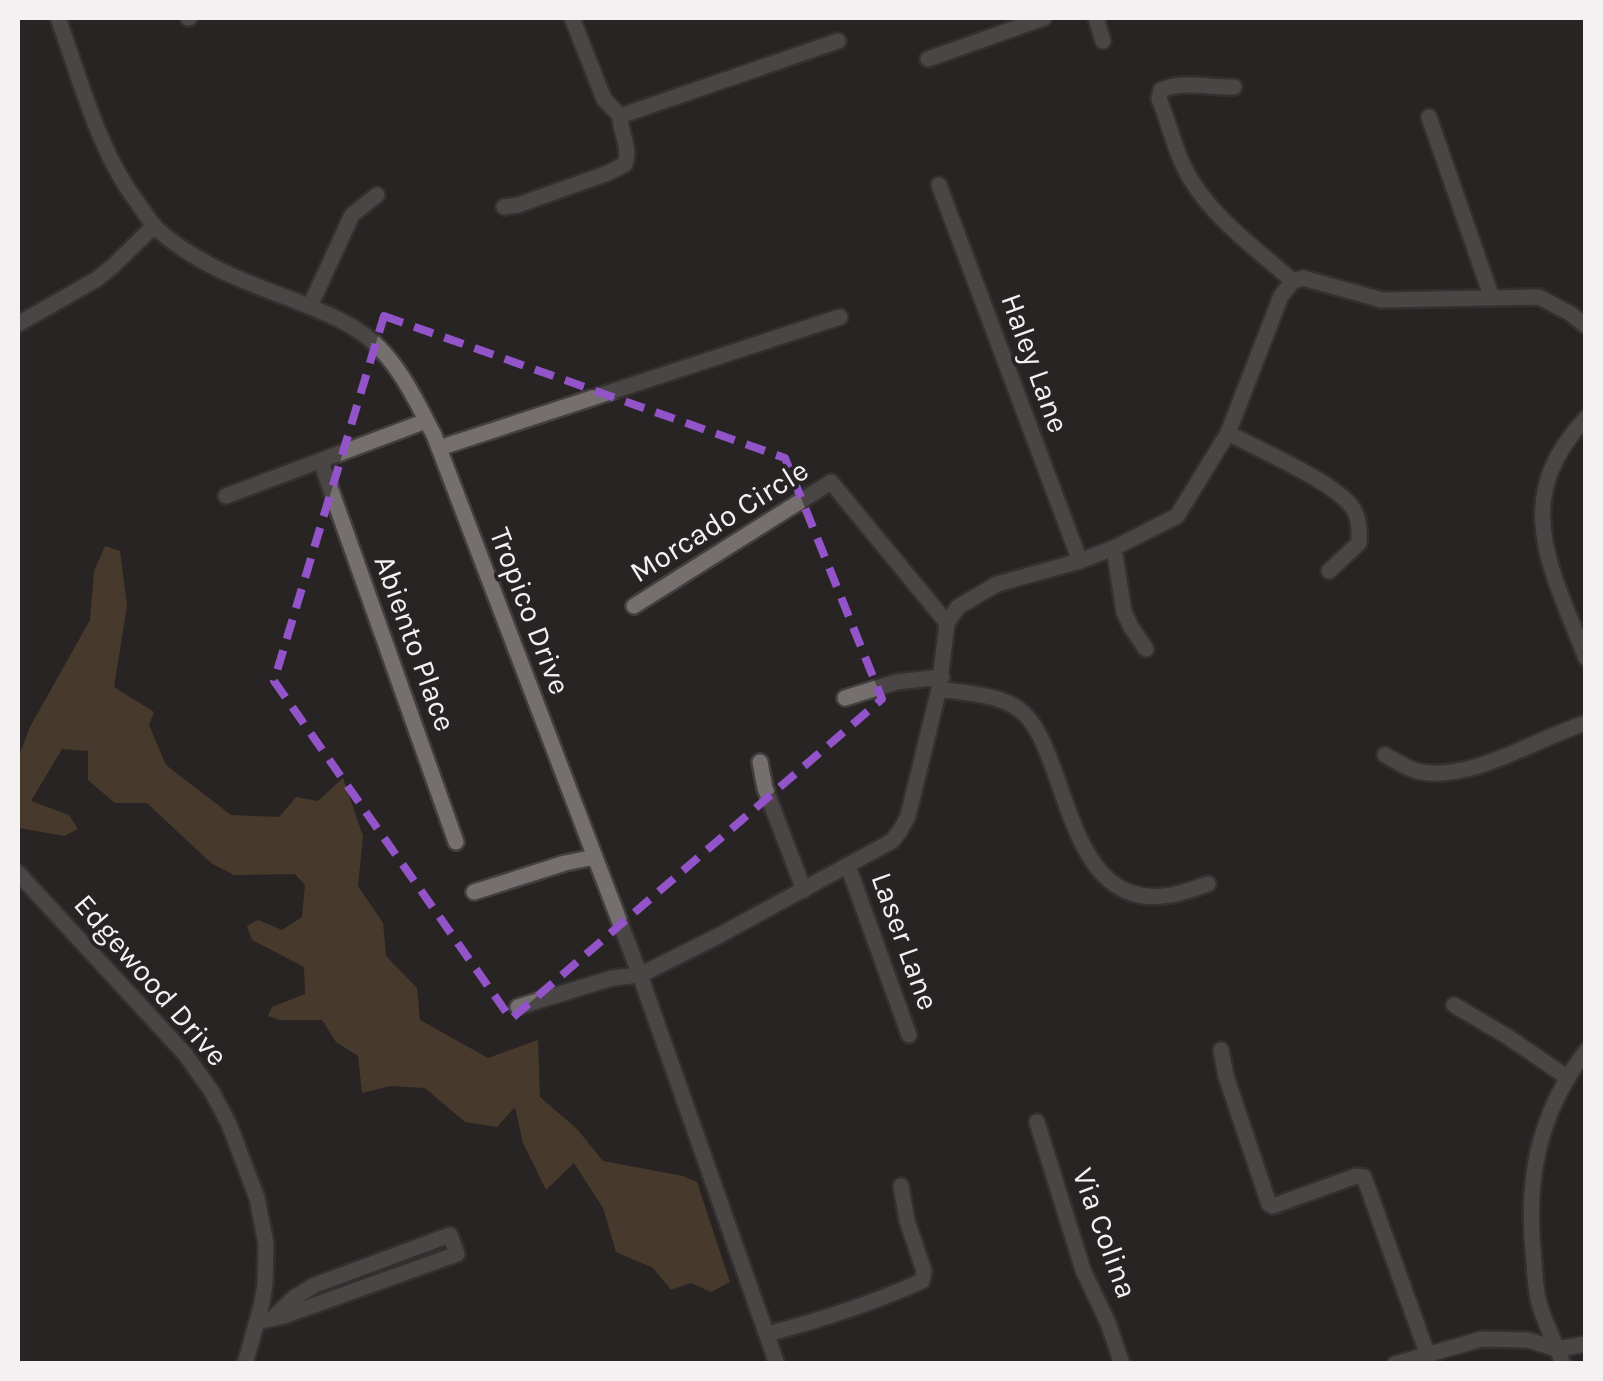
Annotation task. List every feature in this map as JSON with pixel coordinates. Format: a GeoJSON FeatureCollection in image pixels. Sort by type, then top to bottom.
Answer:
{"type":"FeatureCollection","features":[{"type":"Feature","properties":{"kind":"street","name":"Tropico Drive"},"geometry":{"type":"LineString","coordinates":[[58,18],[98,133],[128,192],[154,226],[206,264],[310,306],[371,340],[395,366],[426,421],[640,975],[778,1364]]}},
{"type":"Feature","properties":{"kind":"street"},"geometry":{"type":"LineString","coordinates":[[504,208],[608,172],[625,164],[629,153],[620,116],[604,99],[572,18]]}},
{"type":"Feature","properties":{"kind":"street"},"geometry":{"type":"LineString","coordinates":[[928,59],[1044,18]]}},
{"type":"Feature","properties":{"kind":"street"},"geometry":{"type":"LineString","coordinates":[[1096,18],[1102,41]]}},
{"type":"Feature","properties":{"kind":"street"},"geometry":{"type":"LineString","coordinates":[[620,116],[838,42]]}},
{"type":"Feature","properties":{"kind":"street"},"geometry":{"type":"LineString","coordinates":[[1234,87],[1184,84],[1161,90],[1159,99],[1184,167],[1199,190],[1232,232],[1294,282]]}},
{"type":"Feature","properties":{"kind":"street"},"geometry":{"type":"LineString","coordinates":[[1429,117],[1492,298]]}},
{"type":"Feature","properties":{"kind":"street","name":"Haley Lane"},"geometry":{"type":"LineString","coordinates":[[940,185],[1080,561]]}},
{"type":"Feature","properties":{"kind":"street"},"geometry":{"type":"LineString","coordinates":[[310,306],[352,215],[377,195]]}},
{"type":"Feature","properties":{"kind":"street"},"geometry":{"type":"LineString","coordinates":[[18,324],[97,279],[154,226]]}},
{"type":"Feature","properties":{"kind":"street"},"geometry":{"type":"LineString","coordinates":[[518,1007],[612,978],[640,975],[892,841],[908,816],[941,683],[947,623],[958,607],[997,584],[1080,561],[1178,516],[1228,433],[1281,296],[1294,282],[1303,278],[1382,300],[1539,297],[1586,326]]}},
{"type":"Feature","properties":{"kind":"street"},"geometry":{"type":"LineString","coordinates":[[439,448],[840,317]]}},
{"type":"Feature","properties":{"kind":"street"},"geometry":{"type":"LineString","coordinates":[[1586,418],[1555,459],[1544,487],[1542,507],[1547,559],[1586,658]]}},
{"type":"Feature","properties":{"kind":"street"},"geometry":{"type":"LineString","coordinates":[[226,496],[426,421]]}},
{"type":"Feature","properties":{"kind":"street"},"geometry":{"type":"LineString","coordinates":[[1228,433],[1316,479],[1342,495],[1354,509],[1360,526],[1358,543],[1329,572]]}},
{"type":"Feature","properties":{"kind":"street","name":"Abiento Place"},"geometry":{"type":"LineString","coordinates":[[321,462],[456,842]]}},
{"type":"Feature","properties":{"kind":"street","name":"Morcado Circle"},"geometry":{"type":"LineString","coordinates":[[634,606],[831,482],[947,623]]}},
{"type":"Feature","properties":{"kind":"street"},"geometry":{"type":"LineString","coordinates":[[1114,548],[1124,612],[1146,649]]}},
{"type":"Feature","properties":{"kind":"street"},"geometry":{"type":"LineString","coordinates":[[845,698],[896,682],[941,683],[1018,708],[1042,738],[1087,854],[1098,872],[1119,888],[1142,896],[1169,896],[1208,884]]}},
{"type":"Feature","properties":{"kind":"street"},"geometry":{"type":"LineString","coordinates":[[1386,755],[1418,772],[1448,773],[1586,722]]}},
{"type":"Feature","properties":{"kind":"street"},"geometry":{"type":"LineString","coordinates":[[760,762],[765,788],[804,890]]}},
{"type":"Feature","properties":{"kind":"street"},"geometry":{"type":"LineString","coordinates":[[474,892],[565,862],[595,857]]}},
{"type":"Feature","properties":{"kind":"street","name":"Laser Lane"},"geometry":{"type":"LineString","coordinates":[[848,866],[909,1035]]}},
{"type":"Feature","properties":{"kind":"street","name":"Edgewood Drive"},"geometry":{"type":"LineString","coordinates":[[18,873],[184,1054],[222,1108],[257,1198],[264,1229],[264,1320],[245,1364]]}},
{"type":"Feature","properties":{"kind":"street"},"geometry":{"type":"LineString","coordinates":[[1454,1005],[1568,1078]]}},
{"type":"Feature","properties":{"kind":"street"},"geometry":{"type":"LineString","coordinates":[[1221,1050],[1226,1076],[1270,1204],[1356,1176],[1364,1178],[1427,1353]]}},
{"type":"Feature","properties":{"kind":"street"},"geometry":{"type":"LineString","coordinates":[[1560,1356],[1538,1304],[1530,1189],[1543,1130],[1586,1051]]}},
{"type":"Feature","properties":{"kind":"street","name":"Via Colina"},"geometry":{"type":"LineString","coordinates":[[1037,1122],[1083,1270],[1122,1364]]}},
{"type":"Feature","properties":{"kind":"street"},"geometry":{"type":"LineString","coordinates":[[767,1334],[835,1316],[922,1281],[924,1271],[907,1222],[901,1186]]}},
{"type":"Feature","properties":{"kind":"street"},"geometry":{"type":"LineString","coordinates":[[450,1235],[457,1254],[264,1320],[315,1286],[450,1235]]}},
{"type":"Feature","properties":{"kind":"street"},"geometry":{"type":"LineString","coordinates":[[1395,1364],[1482,1339],[1528,1340],[1560,1356]]}},
{"type":"Feature","properties":{"kind":"street"},"geometry":{"type":"LineString","coordinates":[[1560,1356],[1586,1344]]}},
{"type":"Feature","properties":{"kind":"highlighted area"},"geometry":{"type":"Polygon","coordinates":[[[384,316],[785,458],[882,699],[511,1019],[274,681],[384,316]]]}},
{"type":"Feature","properties":{"kind":"shaded area"},"geometry":{"type":"Polygon","coordinates":[[[105,546],[120,551],[127,606],[114,687],[154,712],[149,725],[166,765],[231,815],[279,817],[296,797],[318,801],[343,778],[363,836],[358,886],[383,923],[386,956],[417,988],[420,1020],[488,1058],[538,1040],[540,1097],[577,1129],[603,1161],[697,1182],[730,1282],[711,1292],[691,1283],[671,1290],[653,1268],[616,1252],[603,1208],[574,1163],[546,1190],[523,1143],[515,1107],[497,1127],[465,1122],[425,1088],[390,1086],[362,1093],[358,1056],[336,1042],[322,1020],[280,1020],[268,1016],[272,1007],[305,994],[304,967],[252,940],[247,926],[258,920],[282,930],[302,917],[305,885],[295,874],[234,875],[211,863],[147,803],[115,803],[88,780],[88,751],[62,749],[31,801],[69,815],[78,829],[64,836],[19,828],[18,759],[30,727],[90,620],[94,571],[105,546]]]}}]}
